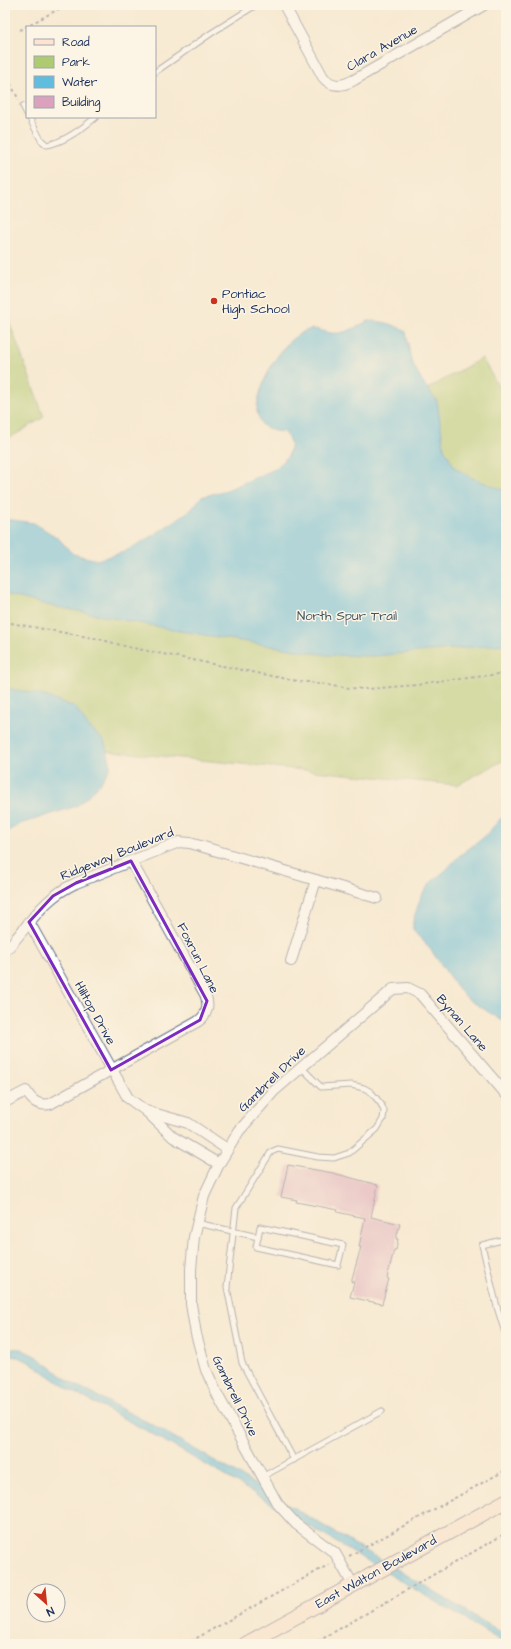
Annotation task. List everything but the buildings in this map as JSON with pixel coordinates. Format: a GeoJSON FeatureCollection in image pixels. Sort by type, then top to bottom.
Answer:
{"type":"FeatureCollection","features":[{"type":"Feature","properties":{"kind":"main road","name":"East Walton Boulevard"},"geometry":{"type":"LineString","coordinates":[[246,1644],[505,1504]]}},
{"type":"Feature","properties":{"kind":"street","name":"Clara Avenue"},"geometry":{"type":"LineString","coordinates":[[284,5],[323,76],[334,84],[341,85],[348,83],[484,5]]}},
{"type":"Feature","properties":{"kind":"street","name":"Ridgeway Boulevard"},"geometry":{"type":"LineString","coordinates":[[5,951],[47,901],[64,888],[175,843],[187,842],[377,898]]}},
{"type":"Feature","properties":{"kind":"street","name":"Foxrun Lane"},"geometry":{"type":"LineString","coordinates":[[5,1102],[26,1091],[38,1104],[50,1104],[200,1020],[205,1013],[207,1006],[205,994],[131,861]]}},
{"type":"Feature","properties":{"kind":"street"},"geometry":{"type":"LineString","coordinates":[[291,961],[316,880]]}},
{"type":"Feature","properties":{"kind":"street","name":"Hilltop Drive"},"geometry":{"type":"LineString","coordinates":[[29,922],[128,1098],[146,1111],[173,1137],[218,1164]]}},
{"type":"Feature","properties":{"kind":"street","name":"Bynan Lane"},"geometry":{"type":"LineString","coordinates":[[388,991],[403,987],[418,993],[506,1094]]}},
{"type":"Feature","properties":{"kind":"street","name":"Gambrell Drive"},"geometry":{"type":"LineString","coordinates":[[353,1585],[334,1553],[289,1517],[277,1503],[212,1384],[198,1346],[193,1321],[190,1287],[192,1251],[196,1222],[204,1196],[218,1164],[246,1121],[260,1105],[388,991]]}},
{"type":"Feature","properties":{"kind":"street","name":"Hilltop Drive"},"geometry":{"type":"LineString","coordinates":[[146,1111],[188,1123],[227,1149]]}},
{"type":"Feature","properties":{"kind":"lane"},"geometry":{"type":"LineString","coordinates":[[156,71],[207,36],[256,5]]}},
{"type":"Feature","properties":{"kind":"lane"},"geometry":{"type":"LineString","coordinates":[[23,106],[26,112]]}},
{"type":"Feature","properties":{"kind":"lane"},"geometry":{"type":"LineString","coordinates":[[30,118],[41,140],[47,145],[54,144],[95,118]]}},
{"type":"Feature","properties":{"kind":"lane"},"geometry":{"type":"LineString","coordinates":[[294,1460],[242,1363],[226,1287],[236,1208],[270,1152],[278,1149],[326,1158],[342,1156],[355,1149],[377,1129],[383,1119],[384,1111],[382,1104],[368,1089],[351,1085],[321,1087],[301,1068]]}},
{"type":"Feature","properties":{"kind":"lane"},"geometry":{"type":"LineString","coordinates":[[196,1222],[258,1236]]}},
{"type":"Feature","properties":{"kind":"lane"},"geometry":{"type":"LineString","coordinates":[[260,1226],[343,1244],[338,1265],[256,1247],[258,1236],[260,1226]]}},
{"type":"Feature","properties":{"kind":"lane"},"geometry":{"type":"LineString","coordinates":[[506,1239],[482,1245],[497,1307],[506,1336]]}},
{"type":"Feature","properties":{"kind":"lane"},"geometry":{"type":"LineString","coordinates":[[262,1477],[382,1411]]}},
{"type":"Feature","properties":{"kind":"path"},"geometry":{"type":"LineString","coordinates":[[27,26],[66,5]]}},
{"type":"Feature","properties":{"kind":"path"},"geometry":{"type":"LineString","coordinates":[[20,30],[26,27]]}},
{"type":"Feature","properties":{"kind":"path"},"geometry":{"type":"LineString","coordinates":[[5,81],[10,83],[23,106]]}},
{"type":"Feature","properties":{"kind":"path"},"geometry":{"type":"LineString","coordinates":[[5,622],[87,636],[128,647],[297,681],[350,688],[417,685],[506,673]]}},
{"type":"Feature","properties":{"kind":"path"},"geometry":{"type":"LineString","coordinates":[[313,1644],[506,1533]]}},
{"type":"Feature","properties":{"kind":"highlighted area"},"geometry":{"type":"Polygon","coordinates":[[[131,861],[207,1001],[200,1020],[111,1070],[29,922],[53,896],[76,883],[131,861]]]}},
{"type":"Feature","properties":{"kind":"green space"},"geometry":{"type":"Polygon","coordinates":[[[5,310],[44,417],[5,441],[5,310]]]}},
{"type":"Feature","properties":{"kind":"green space","name":"North Spur Trail"},"geometry":{"type":"Polygon","coordinates":[[[482,358],[506,400],[506,759],[457,785],[5,741],[5,577],[69,591],[482,358]]]}},
{"type":"Feature","properties":{"kind":"water"},"geometry":{"type":"Polygon","coordinates":[[[368,321],[388,324],[406,332],[411,360],[423,383],[437,401],[444,448],[455,468],[472,478],[506,491],[506,644],[374,656],[326,655],[174,630],[47,605],[5,594],[5,519],[34,523],[58,538],[73,554],[97,560],[124,552],[151,537],[192,509],[201,497],[227,490],[275,469],[288,456],[291,444],[285,432],[274,431],[262,425],[257,411],[258,400],[262,388],[274,361],[292,339],[302,332],[317,329],[331,333],[341,333],[368,321]]]}},
{"type":"Feature","properties":{"kind":"water"},"geometry":{"type":"Polygon","coordinates":[[[5,688],[39,694],[75,707],[89,727],[104,741],[110,761],[110,768],[99,785],[77,806],[20,824],[5,833],[5,688]]]}},
{"type":"Feature","properties":{"kind":"water"},"geometry":{"type":"Polygon","coordinates":[[[506,813],[506,1023],[468,999],[459,990],[428,946],[413,929],[413,921],[421,896],[431,882],[445,871],[459,856],[483,838],[506,813]]]}},
{"type":"Feature","properties":{"kind":"water"},"geometry":{"type":"Polygon","coordinates":[[[5,1348],[21,1349],[37,1357],[72,1383],[151,1424],[229,1469],[506,1635],[506,1644],[227,1477],[147,1431],[68,1389],[33,1364],[19,1357],[5,1356],[5,1348]]]}},
{"type":"Feature","properties":{"kind":"place","name":"Pontiac High School"},"geometry":{"type":"Point","coordinates":[214,301]}}]}
